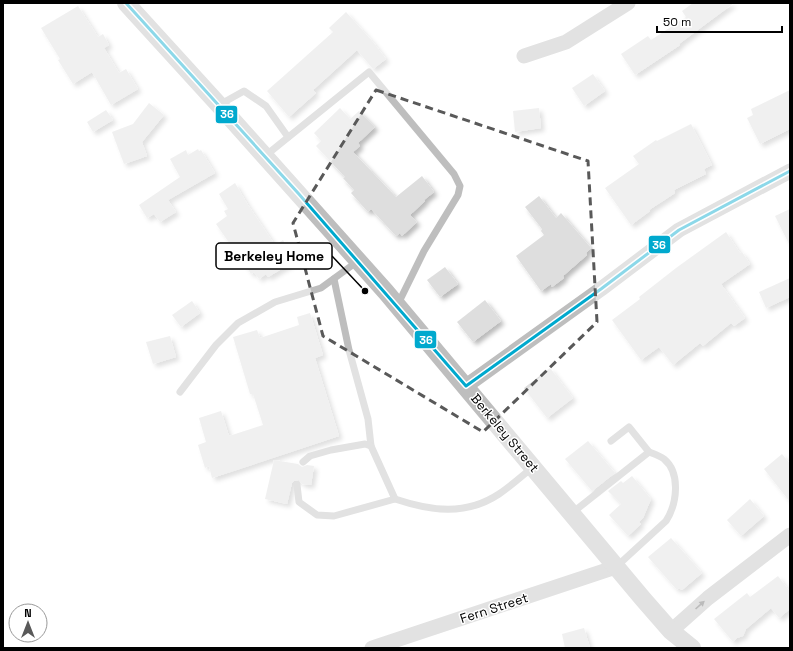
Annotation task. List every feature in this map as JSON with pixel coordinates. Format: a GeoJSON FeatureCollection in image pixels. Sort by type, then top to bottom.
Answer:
{"type":"FeatureCollection","features":[{"type":"Feature","properties":{"kind":"street","name":"Berkeley Street"},"geometry":{"type":"LineString","coordinates":[[126,3],[219,104],[397,305],[671,632],[692,648]]}},
{"type":"Feature","properties":{"kind":"street"},"geometry":{"type":"LineString","coordinates":[[524,56],[566,42],[628,3]]}},
{"type":"Feature","properties":{"kind":"street"},"geometry":{"type":"LineString","coordinates":[[466,386],[601,289],[679,230],[790,170]]}},
{"type":"Feature","properties":{"kind":"street"},"geometry":{"type":"LineString","coordinates":[[671,632],[708,598],[790,535]]}},
{"type":"Feature","properties":{"kind":"street","name":"Fern Street"},"geometry":{"type":"LineString","coordinates":[[372,648],[616,567]]}},
{"type":"Feature","properties":{"kind":"lane"},"geometry":{"type":"LineString","coordinates":[[264,156],[368,72],[454,174],[460,186],[458,195],[424,251],[397,305]]}},
{"type":"Feature","properties":{"kind":"lane"},"geometry":{"type":"LineString","coordinates":[[219,104],[244,91],[266,106],[288,137]]}},
{"type":"Feature","properties":{"kind":"lane"},"geometry":{"type":"LineString","coordinates":[[180,392],[216,345],[238,322],[275,302],[321,288],[358,261]]}},
{"type":"Feature","properties":{"kind":"lane"},"geometry":{"type":"LineString","coordinates":[[334,279],[349,350],[368,419],[371,446],[395,499]]}},
{"type":"Feature","properties":{"kind":"lane"},"geometry":{"type":"LineString","coordinates":[[612,441],[629,427],[649,452],[663,459],[670,466],[675,477],[672,512],[666,521],[616,567]]}},
{"type":"Feature","properties":{"kind":"lane"},"geometry":{"type":"LineString","coordinates":[[303,462],[310,456],[331,450],[365,444],[371,446]]}},
{"type":"Feature","properties":{"kind":"lane"},"geometry":{"type":"LineString","coordinates":[[572,513],[649,452]]}},
{"type":"Feature","properties":{"kind":"lane"},"geometry":{"type":"LineString","coordinates":[[297,485],[299,502],[317,515],[334,516],[395,499],[418,507],[442,510],[461,508],[480,503],[498,494],[533,467]]}},
{"type":"Feature","properties":{"kind":"highlighted area"},"geometry":{"type":"Polygon","coordinates":[[[376,90],[588,161],[597,322],[483,432],[323,336],[293,223],[376,90]]]}},
{"type":"Feature","properties":{"kind":"building"},"geometry":{"type":"Polygon","coordinates":[[[693,3],[734,3],[679,44],[680,45],[635,75],[621,54],[648,36],[651,40],[686,17],[682,11],[693,3]]]}},
{"type":"Feature","properties":{"kind":"building"},"geometry":{"type":"Polygon","coordinates":[[[78,6],[98,37],[103,34],[109,45],[104,48],[119,73],[126,69],[138,89],[111,105],[92,72],[73,84],[41,28],[78,6]]]}},
{"type":"Feature","properties":{"kind":"building"},"geometry":{"type":"Polygon","coordinates":[[[346,12],[386,59],[373,69],[357,50],[313,90],[316,93],[289,117],[267,91],[333,32],[329,28],[346,12]]]}},
{"type":"Feature","properties":{"kind":"building"},"geometry":{"type":"Polygon","coordinates":[[[593,74],[605,91],[584,106],[572,88],[593,74]]]}},
{"type":"Feature","properties":{"kind":"building"},"geometry":{"type":"Polygon","coordinates":[[[790,90],[790,129],[760,144],[747,118],[753,115],[751,109],[790,90]]]}},
{"type":"Feature","properties":{"kind":"building"},"geometry":{"type":"Polygon","coordinates":[[[149,103],[164,115],[142,142],[147,156],[124,164],[112,132],[133,124],[149,103]]]}},
{"type":"Feature","properties":{"kind":"building"},"geometry":{"type":"Polygon","coordinates":[[[340,108],[350,119],[359,111],[375,127],[358,143],[360,146],[353,152],[396,197],[422,176],[434,192],[410,215],[417,222],[402,236],[400,233],[396,236],[371,209],[368,212],[351,193],[354,190],[343,178],[345,177],[316,146],[321,141],[314,133],[340,108]]]}},
{"type":"Feature","properties":{"kind":"building"},"geometry":{"type":"Polygon","coordinates":[[[539,108],[541,128],[515,132],[513,111],[539,108]]]}},
{"type":"Feature","properties":{"kind":"building"},"geometry":{"type":"Polygon","coordinates":[[[106,110],[113,120],[93,132],[87,122],[106,110]]]}},
{"type":"Feature","properties":{"kind":"building"},"geometry":{"type":"Polygon","coordinates":[[[691,124],[712,165],[704,169],[706,174],[674,190],[675,193],[649,210],[650,211],[631,225],[605,188],[639,164],[633,156],[656,140],[657,141],[691,124]]]}},
{"type":"Feature","properties":{"kind":"building"},"geometry":{"type":"Polygon","coordinates":[[[198,149],[199,151],[201,150],[215,173],[168,200],[176,212],[160,222],[154,214],[147,218],[139,205],[180,177],[170,159],[186,150],[188,155],[198,149]]]}},
{"type":"Feature","properties":{"kind":"building"},"geometry":{"type":"Polygon","coordinates":[[[235,183],[275,245],[283,240],[295,261],[268,277],[266,274],[259,279],[254,272],[251,274],[231,243],[230,244],[216,224],[227,216],[224,211],[228,209],[219,194],[235,183]]]}},
{"type":"Feature","properties":{"kind":"building"},"geometry":{"type":"Polygon","coordinates":[[[539,196],[556,218],[561,213],[591,248],[586,253],[587,255],[563,276],[564,278],[552,287],[551,284],[541,291],[516,256],[544,235],[541,231],[542,229],[525,207],[539,196]]]}},
{"type":"Feature","properties":{"kind":"building"},"geometry":{"type":"Polygon","coordinates":[[[790,209],[790,246],[775,216],[790,209]]]}},
{"type":"Feature","properties":{"kind":"building"},"geometry":{"type":"Polygon","coordinates":[[[726,232],[740,253],[742,252],[750,264],[721,284],[745,318],[734,326],[731,323],[703,346],[700,343],[673,365],[659,347],[641,360],[612,320],[640,299],[639,297],[676,268],[726,232]]]}},
{"type":"Feature","properties":{"kind":"building"},"geometry":{"type":"Polygon","coordinates":[[[445,267],[458,284],[440,297],[427,280],[445,267]]]}},
{"type":"Feature","properties":{"kind":"building"},"geometry":{"type":"Polygon","coordinates":[[[790,278],[790,297],[766,308],[759,292],[790,278]]]}},
{"type":"Feature","properties":{"kind":"building"},"geometry":{"type":"Polygon","coordinates":[[[485,300],[501,321],[473,342],[457,322],[485,300]]]}},
{"type":"Feature","properties":{"kind":"building"},"geometry":{"type":"Polygon","coordinates":[[[192,301],[200,313],[181,327],[172,315],[192,301]]]}},
{"type":"Feature","properties":{"kind":"building"},"geometry":{"type":"Polygon","coordinates":[[[310,313],[323,355],[315,358],[339,436],[212,478],[209,466],[205,468],[198,445],[206,442],[199,418],[221,411],[229,436],[263,425],[253,394],[250,394],[233,337],[257,330],[260,338],[299,325],[297,317],[310,313]]]}},
{"type":"Feature","properties":{"kind":"building"},"geometry":{"type":"Polygon","coordinates":[[[170,336],[176,357],[153,364],[146,342],[170,336]]]}},
{"type":"Feature","properties":{"kind":"building"},"geometry":{"type":"Polygon","coordinates":[[[550,368],[573,398],[547,418],[524,388],[550,368]]]}},
{"type":"Feature","properties":{"kind":"building"},"geometry":{"type":"Polygon","coordinates":[[[588,441],[615,473],[592,491],[565,459],[588,441]]]}},
{"type":"Feature","properties":{"kind":"building"},"geometry":{"type":"Polygon","coordinates":[[[782,454],[790,464],[790,502],[764,469],[782,454]]]}},
{"type":"Feature","properties":{"kind":"building"},"geometry":{"type":"Polygon","coordinates":[[[274,460],[298,464],[302,467],[307,465],[314,466],[311,485],[302,484],[299,480],[294,481],[292,483],[287,504],[265,499],[274,460]]]}},
{"type":"Feature","properties":{"kind":"building"},"geometry":{"type":"Polygon","coordinates":[[[632,476],[651,499],[643,518],[639,522],[641,524],[628,536],[609,515],[621,504],[608,491],[621,481],[623,483],[632,476]]]}},
{"type":"Feature","properties":{"kind":"building"},"geometry":{"type":"Polygon","coordinates":[[[750,499],[764,516],[741,536],[727,520],[750,499]]]}},
{"type":"Feature","properties":{"kind":"building"},"geometry":{"type":"Polygon","coordinates":[[[671,538],[702,573],[682,590],[679,588],[677,590],[648,557],[671,538]]]}},
{"type":"Feature","properties":{"kind":"building"},"geometry":{"type":"Polygon","coordinates":[[[778,576],[790,592],[790,609],[779,618],[771,608],[746,629],[743,636],[737,638],[733,642],[714,619],[747,593],[750,597],[778,576]]]}},
{"type":"Feature","properties":{"kind":"building"},"geometry":{"type":"Polygon","coordinates":[[[584,628],[590,648],[565,648],[562,634],[584,628]]]}},
{"type":"Feature","properties":{"kind":"transit line","name":"36"},"geometry":{"type":"LineString","coordinates":[[126,3],[298,193],[466,386],[601,289],[679,230],[790,171]]}},
{"type":"Feature","properties":{"kind":"place","name":"Berkeley Home"},"geometry":{"type":"Point","coordinates":[365,291]}}]}
